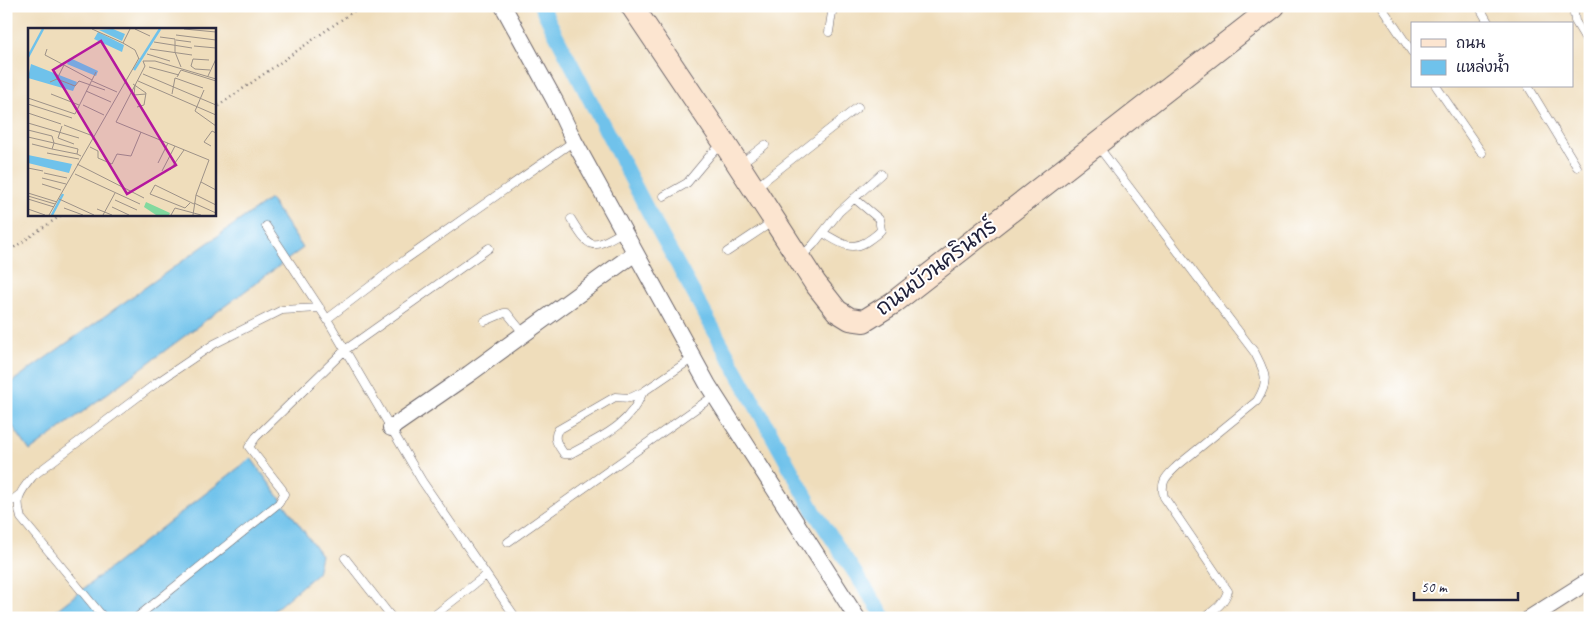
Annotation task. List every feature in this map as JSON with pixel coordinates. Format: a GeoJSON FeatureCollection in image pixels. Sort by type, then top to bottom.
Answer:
{"type":"FeatureCollection","features":[{"type":"Feature","properties":{"kind":"street"},"geometry":{"type":"LineString","coordinates":[[503,6],[555,101],[574,141],[714,395],[854,617]]}},
{"type":"Feature","properties":{"kind":"street","name":"ถนนบัวนครินทร์"},"geometry":{"type":"LineString","coordinates":[[632,6],[725,144],[815,283],[838,310],[850,319],[864,321],[893,303],[1274,6]]}},
{"type":"Feature","properties":{"kind":"street"},"geometry":{"type":"LineString","coordinates":[[391,428],[635,253]]}},
{"type":"Feature","properties":{"kind":"street"},"geometry":{"type":"LineString","coordinates":[[1530,618],[1590,580]]}},
{"type":"Feature","properties":{"kind":"lane"},"geometry":{"type":"LineString","coordinates":[[829,32],[833,6]]}},
{"type":"Feature","properties":{"kind":"lane"},"geometry":{"type":"LineString","coordinates":[[1381,6],[1411,51]]}},
{"type":"Feature","properties":{"kind":"lane"},"geometry":{"type":"LineString","coordinates":[[1478,6],[1488,22]]}},
{"type":"Feature","properties":{"kind":"lane"},"geometry":{"type":"LineString","coordinates":[[1573,6],[1575,21],[1590,46]]}},
{"type":"Feature","properties":{"kind":"lane"},"geometry":{"type":"LineString","coordinates":[[1437,88],[1482,153]]}},
{"type":"Feature","properties":{"kind":"lane"},"geometry":{"type":"LineString","coordinates":[[1529,88],[1577,167]]}},
{"type":"Feature","properties":{"kind":"lane"},"geometry":{"type":"LineString","coordinates":[[753,189],[858,107]]}},
{"type":"Feature","properties":{"kind":"lane"},"geometry":{"type":"LineString","coordinates":[[327,319],[406,259],[574,141]]}},
{"type":"Feature","properties":{"kind":"lane"},"geometry":{"type":"LineString","coordinates":[[664,196],[687,184],[712,153],[725,144]]}},
{"type":"Feature","properties":{"kind":"lane"},"geometry":{"type":"LineString","coordinates":[[1096,144],[1255,353],[1265,374],[1265,388],[1257,401],[1177,466],[1165,478],[1162,488],[1164,497],[1228,591],[1226,598],[1218,608],[1204,618]]}},
{"type":"Feature","properties":{"kind":"lane"},"geometry":{"type":"LineString","coordinates":[[738,165],[764,145]]}},
{"type":"Feature","properties":{"kind":"lane"},"geometry":{"type":"LineString","coordinates":[[798,259],[839,212],[881,174]]}},
{"type":"Feature","properties":{"kind":"lane"},"geometry":{"type":"LineString","coordinates":[[823,232],[846,246],[852,247],[861,245],[877,235],[881,230],[879,219],[854,198]]}},
{"type":"Feature","properties":{"kind":"lane"},"geometry":{"type":"LineString","coordinates":[[571,219],[583,240],[588,244],[600,244],[624,231]]}},
{"type":"Feature","properties":{"kind":"lane"},"geometry":{"type":"LineString","coordinates":[[727,252],[774,221]]}},
{"type":"Feature","properties":{"kind":"lane"},"geometry":{"type":"LineString","coordinates":[[266,226],[327,319],[422,481],[516,618]]}},
{"type":"Feature","properties":{"kind":"lane"},"geometry":{"type":"LineString","coordinates":[[136,618],[280,503],[284,494],[282,490],[249,447],[256,437],[345,350],[489,248]]}},
{"type":"Feature","properties":{"kind":"lane"},"geometry":{"type":"LineString","coordinates":[[104,618],[21,518],[17,504],[23,488],[34,476],[156,384],[214,344],[282,310],[320,308]]}},
{"type":"Feature","properties":{"kind":"lane"},"geometry":{"type":"LineString","coordinates":[[485,321],[508,313],[524,334]]}},
{"type":"Feature","properties":{"kind":"lane"},"geometry":{"type":"LineString","coordinates":[[643,392],[636,407],[620,426],[570,454],[564,454],[556,440],[558,430],[615,397],[630,398],[643,392],[694,358]]}},
{"type":"Feature","properties":{"kind":"lane"},"geometry":{"type":"LineString","coordinates":[[508,542],[714,395]]}},
{"type":"Feature","properties":{"kind":"lane"},"geometry":{"type":"LineString","coordinates":[[6,505],[20,494]]}},
{"type":"Feature","properties":{"kind":"lane"},"geometry":{"type":"LineString","coordinates":[[345,558],[392,618]]}},
{"type":"Feature","properties":{"kind":"lane"},"geometry":{"type":"LineString","coordinates":[[431,618],[486,576]]}},
{"type":"Feature","properties":{"kind":"path"},"geometry":{"type":"LineString","coordinates":[[215,108],[361,6]]}},
{"type":"Feature","properties":{"kind":"path"},"geometry":{"type":"LineString","coordinates":[[6,253],[62,215]]}},
{"type":"Feature","properties":{"kind":"water"},"geometry":{"type":"Polygon","coordinates":[[[270,199],[303,248],[30,451],[6,417],[6,386],[270,199]]]}},
{"type":"Feature","properties":{"kind":"water"},"geometry":{"type":"Polygon","coordinates":[[[251,458],[321,555],[317,573],[265,618],[46,618],[251,458]]]}},
{"type":"Feature","properties":{"kind":"waterway"},"geometry":{"type":"LineString","coordinates":[[541,6],[648,211],[815,513],[885,618]]}}]}
